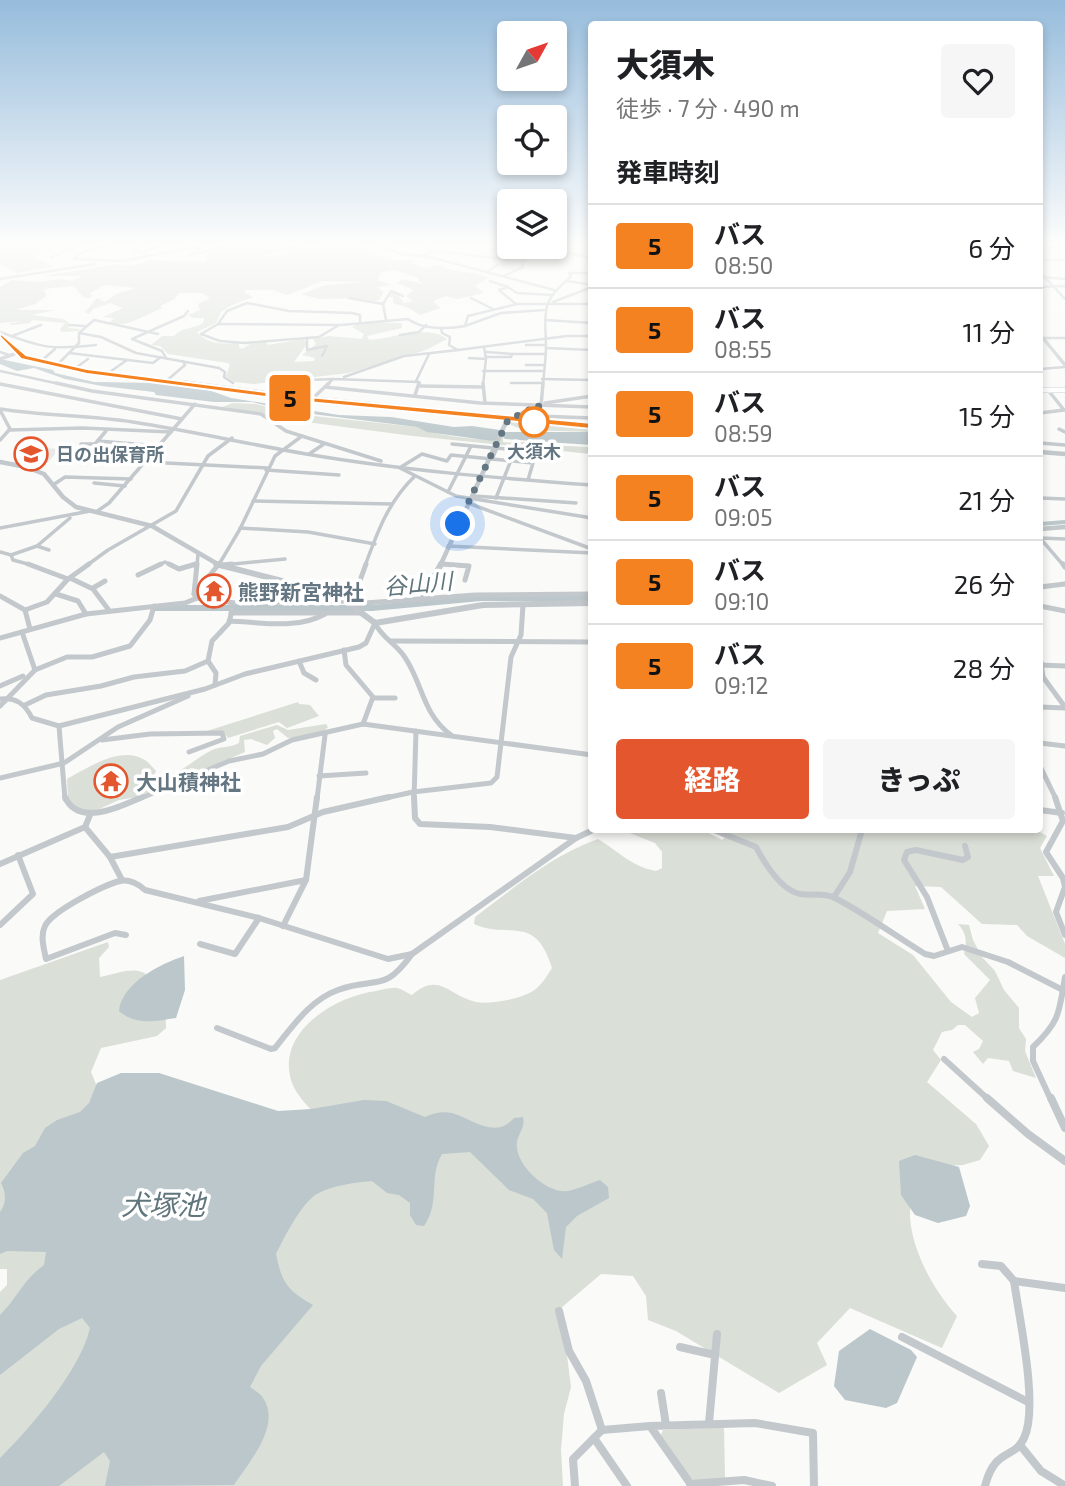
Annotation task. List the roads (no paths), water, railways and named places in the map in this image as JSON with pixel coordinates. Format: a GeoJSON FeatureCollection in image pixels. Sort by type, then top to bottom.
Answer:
{"type":"FeatureCollection","features":[{"type":"Feature","properties":{"kind":"highway"},"geometry":{"type":"LineString","coordinates":[[0,334],[17,353],[40,362],[74,369],[312,400],[507,421],[588,426]]}},
{"type":"Feature","properties":{"kind":"highway"},"geometry":{"type":"LineString","coordinates":[[1043,390],[1065,390]]}},
{"type":"Feature","properties":{"kind":"street"},"geometry":{"type":"LineString","coordinates":[[164,358],[162,351],[133,341],[143,332],[187,313]]}},
{"type":"Feature","properties":{"kind":"street"},"geometry":{"type":"LineString","coordinates":[[218,324],[225,313]]}},
{"type":"Feature","properties":{"kind":"street"},"geometry":{"type":"LineString","coordinates":[[353,313],[360,315],[360,321]]}},
{"type":"Feature","properties":{"kind":"street"},"geometry":{"type":"LineString","coordinates":[[385,313],[386,320]]}},
{"type":"Feature","properties":{"kind":"street"},"geometry":{"type":"LineString","coordinates":[[460,315],[477,313]]}},
{"type":"Feature","properties":{"kind":"street"},"geometry":{"type":"LineString","coordinates":[[341,324],[319,337],[245,343],[202,336],[204,331],[218,324],[341,324],[407,317],[427,325],[457,330],[500,313]]}},
{"type":"Feature","properties":{"kind":"street"},"geometry":{"type":"LineString","coordinates":[[544,313],[546,346],[537,416],[588,418]]}},
{"type":"Feature","properties":{"kind":"street"},"geometry":{"type":"LineString","coordinates":[[465,326],[467,316]]}},
{"type":"Feature","properties":{"kind":"street"},"geometry":{"type":"LineString","coordinates":[[79,333],[94,320],[158,334]]}},
{"type":"Feature","properties":{"kind":"street"},"geometry":{"type":"LineString","coordinates":[[400,335],[419,332],[432,320]]}},
{"type":"Feature","properties":{"kind":"street"},"geometry":{"type":"LineString","coordinates":[[545,320],[588,323]]}},
{"type":"Feature","properties":{"kind":"street"},"geometry":{"type":"LineString","coordinates":[[12,336],[41,325]]}},
{"type":"Feature","properties":{"kind":"street"},"geometry":{"type":"LineString","coordinates":[[69,325],[86,326]]}},
{"type":"Feature","properties":{"kind":"street"},"geometry":{"type":"LineString","coordinates":[[441,328],[442,333],[450,337],[449,345],[458,350]]}},
{"type":"Feature","properties":{"kind":"street"},"geometry":{"type":"LineString","coordinates":[[56,366],[81,340],[79,333]]}},
{"type":"Feature","properties":{"kind":"street"},"geometry":{"type":"LineString","coordinates":[[79,333],[96,334],[130,351],[219,368],[225,372],[224,377],[233,383]]}},
{"type":"Feature","properties":{"kind":"street"},"geometry":{"type":"LineString","coordinates":[[0,334],[12,336],[33,346],[55,349],[96,345]]}},
{"type":"Feature","properties":{"kind":"street"},"geometry":{"type":"LineString","coordinates":[[286,381],[341,378],[389,360],[429,354],[588,336]]}},
{"type":"Feature","properties":{"kind":"street"},"geometry":{"type":"LineString","coordinates":[[1043,337],[1065,338]]}},
{"type":"Feature","properties":{"kind":"street"},"geometry":{"type":"LineString","coordinates":[[307,338],[307,350],[327,346],[322,356]]}},
{"type":"Feature","properties":{"kind":"street"},"geometry":{"type":"LineString","coordinates":[[1043,339],[1065,366]]}},
{"type":"Feature","properties":{"kind":"street"},"geometry":{"type":"LineString","coordinates":[[526,345],[588,350]]}},
{"type":"Feature","properties":{"kind":"street"},"geometry":{"type":"LineString","coordinates":[[484,346],[486,356],[482,387],[485,403]]}},
{"type":"Feature","properties":{"kind":"street"},"geometry":{"type":"LineString","coordinates":[[40,362],[55,349]]}},
{"type":"Feature","properties":{"kind":"street"},"geometry":{"type":"LineString","coordinates":[[118,358],[130,351]]}},
{"type":"Feature","properties":{"kind":"street"},"geometry":{"type":"LineString","coordinates":[[0,352],[7,356]]}},
{"type":"Feature","properties":{"kind":"street"},"geometry":{"type":"LineString","coordinates":[[0,359],[17,353]]}},
{"type":"Feature","properties":{"kind":"street"},"geometry":{"type":"LineString","coordinates":[[69,353],[153,363],[164,358]]}},
{"type":"Feature","properties":{"kind":"street"},"geometry":{"type":"LineString","coordinates":[[416,382],[429,354]]}},
{"type":"Feature","properties":{"kind":"street"},"geometry":{"type":"LineString","coordinates":[[469,358],[545,354]]}},
{"type":"Feature","properties":{"kind":"street"},"geometry":{"type":"LineString","coordinates":[[104,362],[111,357]]}},
{"type":"Feature","properties":{"kind":"street"},"geometry":{"type":"LineString","coordinates":[[74,369],[88,359]]}},
{"type":"Feature","properties":{"kind":"street"},"geometry":{"type":"LineString","coordinates":[[107,374],[127,360]]}},
{"type":"Feature","properties":{"kind":"street"},"geometry":{"type":"LineString","coordinates":[[165,382],[185,365],[182,361]]}},
{"type":"Feature","properties":{"kind":"street"},"geometry":{"type":"LineString","coordinates":[[526,365],[544,365]]}},
{"type":"Feature","properties":{"kind":"street"},"geometry":{"type":"LineString","coordinates":[[1043,369],[1065,366]]}},
{"type":"Feature","properties":{"kind":"street"},"geometry":{"type":"LineString","coordinates":[[483,370],[543,371]]}},
{"type":"Feature","properties":{"kind":"street"},"geometry":{"type":"LineString","coordinates":[[0,371],[92,391],[261,414],[286,431],[352,450],[387,464]]}},
{"type":"Feature","properties":{"kind":"street"},"geometry":{"type":"LineString","coordinates":[[341,378],[365,382],[416,382],[420,386],[482,387]]}},
{"type":"Feature","properties":{"kind":"street"},"geometry":{"type":"LineString","coordinates":[[312,400],[333,379]]}},
{"type":"Feature","properties":{"kind":"street"},"geometry":{"type":"LineString","coordinates":[[511,383],[588,380]]}},
{"type":"Feature","properties":{"kind":"street"},"geometry":{"type":"LineString","coordinates":[[0,384],[182,419]]}},
{"type":"Feature","properties":{"kind":"street"},"geometry":{"type":"LineString","coordinates":[[415,395],[420,386]]}},
{"type":"Feature","properties":{"kind":"street"},"geometry":{"type":"LineString","coordinates":[[325,387],[485,403],[588,407]]}},
{"type":"Feature","properties":{"kind":"street"},"geometry":{"type":"LineString","coordinates":[[1048,390],[1064,411]]}},
{"type":"Feature","properties":{"kind":"street"},"geometry":{"type":"LineString","coordinates":[[490,459],[507,421],[539,405],[561,398],[588,396]]}},
{"type":"Feature","properties":{"kind":"street"},"geometry":{"type":"LineString","coordinates":[[0,528],[93,512],[109,503],[195,404]]}},
{"type":"Feature","properties":{"kind":"street"},"geometry":{"type":"LineString","coordinates":[[0,410],[9,429]]}},
{"type":"Feature","properties":{"kind":"street"},"geometry":{"type":"LineString","coordinates":[[0,410],[106,418],[399,467],[481,477],[588,485]]}},
{"type":"Feature","properties":{"kind":"street"},"geometry":{"type":"LineString","coordinates":[[1043,414],[1064,411]]}},
{"type":"Feature","properties":{"kind":"street"},"geometry":{"type":"LineString","coordinates":[[0,428],[172,430]]}},
{"type":"Feature","properties":{"kind":"street"},"geometry":{"type":"LineString","coordinates":[[0,439],[9,429]]}},
{"type":"Feature","properties":{"kind":"street"},"geometry":{"type":"LineString","coordinates":[[1059,429],[1065,432]]}},
{"type":"Feature","properties":{"kind":"street"},"geometry":{"type":"LineString","coordinates":[[81,444],[95,444],[106,431]]}},
{"type":"Feature","properties":{"kind":"street"},"geometry":{"type":"LineString","coordinates":[[0,638],[108,609],[153,608],[186,603],[196,596],[219,566],[267,469],[283,449],[302,436]]}},
{"type":"Feature","properties":{"kind":"street"},"geometry":{"type":"LineString","coordinates":[[25,610],[47,602],[69,579],[108,550],[176,511],[208,456],[232,438]]}},
{"type":"Feature","properties":{"kind":"street"},"geometry":{"type":"LineString","coordinates":[[98,441],[159,446]]}},
{"type":"Feature","properties":{"kind":"street"},"geometry":{"type":"LineString","coordinates":[[452,443],[493,449]]}},
{"type":"Feature","properties":{"kind":"street"},"geometry":{"type":"LineString","coordinates":[[1043,443],[1065,445]]}},
{"type":"Feature","properties":{"kind":"street"},"geometry":{"type":"LineString","coordinates":[[309,454],[324,444]]}},
{"type":"Feature","properties":{"kind":"street"},"geometry":{"type":"LineString","coordinates":[[448,492],[471,446]]}},
{"type":"Feature","properties":{"kind":"street"},"geometry":{"type":"LineString","coordinates":[[422,600],[497,448],[538,453]]}},
{"type":"Feature","properties":{"kind":"street"},"geometry":{"type":"LineString","coordinates":[[496,498],[515,450]]}},
{"type":"Feature","properties":{"kind":"street"},"geometry":{"type":"LineString","coordinates":[[1043,452],[1065,454]]}},
{"type":"Feature","properties":{"kind":"street"},"geometry":{"type":"LineString","coordinates":[[399,467],[422,454],[447,461],[449,455],[533,463],[528,480]]}},
{"type":"Feature","properties":{"kind":"street"},"geometry":{"type":"LineString","coordinates":[[125,457],[202,466],[339,475]]}},
{"type":"Feature","properties":{"kind":"street"},"geometry":{"type":"LineString","coordinates":[[0,461],[40,472],[65,501],[93,512],[152,526],[219,566],[318,588],[349,603],[375,623],[377,630],[403,654],[428,716],[438,727],[454,736]]}},
{"type":"Feature","properties":{"kind":"street"},"geometry":{"type":"LineString","coordinates":[[399,467],[448,492],[588,549]]}},
{"type":"Feature","properties":{"kind":"street"},"geometry":{"type":"LineString","coordinates":[[561,483],[563,473]]}},
{"type":"Feature","properties":{"kind":"street"},"geometry":{"type":"LineString","coordinates":[[53,485],[65,477],[131,479]]}},
{"type":"Feature","properties":{"kind":"street"},"geometry":{"type":"LineString","coordinates":[[349,603],[354,597],[391,504],[403,485],[414,477]]}},
{"type":"Feature","properties":{"kind":"street"},"geometry":{"type":"LineString","coordinates":[[93,483],[125,486]]}},
{"type":"Feature","properties":{"kind":"street"},"geometry":{"type":"LineString","coordinates":[[1043,498],[1065,499]]}},
{"type":"Feature","properties":{"kind":"street"},"geometry":{"type":"LineString","coordinates":[[470,499],[576,503]]}},
{"type":"Feature","properties":{"kind":"street"},"geometry":{"type":"LineString","coordinates":[[470,499],[588,517]]}},
{"type":"Feature","properties":{"kind":"street"},"geometry":{"type":"LineString","coordinates":[[253,502],[391,504]]}},
{"type":"Feature","properties":{"kind":"street"},"geometry":{"type":"LineString","coordinates":[[0,552],[11,555],[37,546],[58,529],[62,522],[79,513]]}},
{"type":"Feature","properties":{"kind":"street"},"geometry":{"type":"LineString","coordinates":[[1043,529],[1065,527]]}},
{"type":"Feature","properties":{"kind":"street"},"geometry":{"type":"LineString","coordinates":[[240,528],[271,528],[333,535],[375,544]]}},
{"type":"Feature","properties":{"kind":"street"},"geometry":{"type":"LineString","coordinates":[[1043,538],[1065,540]]}},
{"type":"Feature","properties":{"kind":"street"},"geometry":{"type":"LineString","coordinates":[[1043,542],[1065,567]]}},
{"type":"Feature","properties":{"kind":"street"},"geometry":{"type":"LineString","coordinates":[[37,546],[49,550]]}},
{"type":"Feature","properties":{"kind":"street"},"geometry":{"type":"LineString","coordinates":[[448,546],[588,551]]}},
{"type":"Feature","properties":{"kind":"street"},"geometry":{"type":"LineString","coordinates":[[1043,550],[1049,549]]}},
{"type":"Feature","properties":{"kind":"street"},"geometry":{"type":"LineString","coordinates":[[196,596],[198,554]]}},
{"type":"Feature","properties":{"kind":"street"},"geometry":{"type":"LineString","coordinates":[[11,555],[13,560],[24,565],[39,567],[45,572],[93,588],[105,601],[108,609]]}},
{"type":"Feature","properties":{"kind":"street"},"geometry":{"type":"LineString","coordinates":[[219,566],[285,559]]}},
{"type":"Feature","properties":{"kind":"street"},"geometry":{"type":"LineString","coordinates":[[138,575],[165,562],[179,569],[196,564]]}},
{"type":"Feature","properties":{"kind":"street"},"geometry":{"type":"LineString","coordinates":[[440,564],[469,566],[465,580]]}},
{"type":"Feature","properties":{"kind":"street"},"geometry":{"type":"LineString","coordinates":[[93,588],[105,581]]}},
{"type":"Feature","properties":{"kind":"street"},"geometry":{"type":"LineString","coordinates":[[1043,587],[1065,584]]}},
{"type":"Feature","properties":{"kind":"street"},"geometry":{"type":"LineString","coordinates":[[56,594],[78,601],[86,614]]}},
{"type":"Feature","properties":{"kind":"street"},"geometry":{"type":"LineString","coordinates":[[196,596],[234,603],[349,603],[588,594]]}},
{"type":"Feature","properties":{"kind":"street"},"geometry":{"type":"LineString","coordinates":[[0,596],[25,610],[30,629]]}},
{"type":"Feature","properties":{"kind":"street"},"geometry":{"type":"LineString","coordinates":[[454,597],[456,608]]}},
{"type":"Feature","properties":{"kind":"street"},"geometry":{"type":"LineString","coordinates":[[215,685],[216,673],[208,661],[212,641],[229,621],[234,603]]}},
{"type":"Feature","properties":{"kind":"street"},"geometry":{"type":"LineString","coordinates":[[375,623],[456,608],[588,603]]}},
{"type":"Feature","properties":{"kind":"street"},"geometry":{"type":"LineString","coordinates":[[110,857],[288,827],[324,812],[413,792],[491,783],[497,777],[510,657],[521,635],[523,605]]}},
{"type":"Feature","properties":{"kind":"street"},"geometry":{"type":"LineString","coordinates":[[1043,607],[1065,611]]}},
{"type":"Feature","properties":{"kind":"street"},"geometry":{"type":"LineString","coordinates":[[0,686],[67,657],[92,657],[130,646],[144,630],[153,608]]}},
{"type":"Feature","properties":{"kind":"street"},"geometry":{"type":"LineString","coordinates":[[231,613],[359,613]]}},
{"type":"Feature","properties":{"kind":"street"},"geometry":{"type":"LineString","coordinates":[[229,621],[295,623],[318,621],[326,614]]}},
{"type":"Feature","properties":{"kind":"street"},"geometry":{"type":"LineString","coordinates":[[0,778],[64,763],[136,718],[215,685],[245,674],[366,643],[375,623]]}},
{"type":"Feature","properties":{"kind":"street"},"geometry":{"type":"LineString","coordinates":[[22,632],[35,670]]}},
{"type":"Feature","properties":{"kind":"street"},"geometry":{"type":"LineString","coordinates":[[391,641],[588,642]]}},
{"type":"Feature","properties":{"kind":"street"},"geometry":{"type":"LineString","coordinates":[[344,650],[346,665],[373,698]]}},
{"type":"Feature","properties":{"kind":"street"},"geometry":{"type":"LineString","coordinates":[[25,705],[46,695],[101,686],[134,677],[185,671],[208,661]]}},
{"type":"Feature","properties":{"kind":"street"},"geometry":{"type":"LineString","coordinates":[[299,661],[304,673],[316,680]]}},
{"type":"Feature","properties":{"kind":"street"},"geometry":{"type":"LineString","coordinates":[[1043,665],[1065,666]]}},
{"type":"Feature","properties":{"kind":"street"},"geometry":{"type":"LineString","coordinates":[[0,706],[11,698],[25,675]]}},
{"type":"Feature","properties":{"kind":"street"},"geometry":{"type":"LineString","coordinates":[[1043,677],[1065,708]]}},
{"type":"Feature","properties":{"kind":"street"},"geometry":{"type":"LineString","coordinates":[[0,699],[11,698],[25,705],[33,718],[59,726],[205,689]]}},
{"type":"Feature","properties":{"kind":"street"},"geometry":{"type":"LineString","coordinates":[[373,698],[395,698]]}},
{"type":"Feature","properties":{"kind":"street"},"geometry":{"type":"LineString","coordinates":[[363,724],[373,698]]}},
{"type":"Feature","properties":{"kind":"street"},"geometry":{"type":"LineString","coordinates":[[1043,707],[1065,708]]}},
{"type":"Feature","properties":{"kind":"street"},"geometry":{"type":"LineString","coordinates":[[59,726],[62,737],[65,800],[74,810],[90,816],[229,761],[263,754],[292,740],[325,735],[363,724],[588,754]]}},
{"type":"Feature","properties":{"kind":"street"},"geometry":{"type":"LineString","coordinates":[[416,732],[413,792],[415,818],[420,824],[490,827],[576,838]]}},
{"type":"Feature","properties":{"kind":"street"},"geometry":{"type":"LineString","coordinates":[[99,741],[149,734],[222,733],[224,739],[189,752]]}},
{"type":"Feature","properties":{"kind":"street"},"geometry":{"type":"LineString","coordinates":[[282,926],[306,880],[325,735]]}},
{"type":"Feature","properties":{"kind":"street"},"geometry":{"type":"LineString","coordinates":[[1043,743],[1065,746]]}},
{"type":"Feature","properties":{"kind":"street"},"geometry":{"type":"LineString","coordinates":[[1043,772],[1063,811],[1063,821],[1046,852],[1065,887],[1056,912],[1065,934]]}},
{"type":"Feature","properties":{"kind":"street"},"geometry":{"type":"LineString","coordinates":[[319,776],[366,773]]}},
{"type":"Feature","properties":{"kind":"street"},"geometry":{"type":"LineString","coordinates":[[195,789],[202,779],[201,774]]}},
{"type":"Feature","properties":{"kind":"street"},"geometry":{"type":"LineString","coordinates":[[1043,810],[1063,811]]}},
{"type":"Feature","properties":{"kind":"street"},"geometry":{"type":"LineString","coordinates":[[0,864],[85,827],[90,816]]}},
{"type":"Feature","properties":{"kind":"street"},"geometry":{"type":"LineString","coordinates":[[85,827],[110,857],[122,880]]}},
{"type":"Feature","properties":{"kind":"street"},"geometry":{"type":"LineString","coordinates":[[217,1028],[271,1049],[281,1043],[304,1011],[337,990],[389,980],[412,954],[576,838],[588,832]]}},
{"type":"Feature","properties":{"kind":"street"},"geometry":{"type":"LineString","coordinates":[[723,833],[756,847],[764,861],[789,889],[800,894],[816,892],[834,897],[925,954],[934,956],[961,947],[1008,962],[1064,991]]}},
{"type":"Feature","properties":{"kind":"street"},"geometry":{"type":"LineString","coordinates":[[834,897],[850,872],[861,833]]}},
{"type":"Feature","properties":{"kind":"street"},"geometry":{"type":"LineString","coordinates":[[947,951],[926,897],[904,860],[907,852],[916,850],[963,860],[968,857],[965,846]]}},
{"type":"Feature","properties":{"kind":"street"},"geometry":{"type":"LineString","coordinates":[[0,925],[33,894],[18,855]]}},
{"type":"Feature","properties":{"kind":"street"},"geometry":{"type":"LineString","coordinates":[[126,935],[115,933],[46,959],[42,935],[45,925],[54,915],[122,880],[139,884],[145,890],[259,918],[388,959],[412,954]]}},
{"type":"Feature","properties":{"kind":"street"},"geometry":{"type":"LineString","coordinates":[[195,901],[306,880]]}},
{"type":"Feature","properties":{"kind":"street"},"geometry":{"type":"LineString","coordinates":[[200,944],[235,954],[259,918]]}},
{"type":"Feature","properties":{"kind":"street"},"geometry":{"type":"LineString","coordinates":[[1065,977],[1064,991],[1053,1028],[1033,1047],[1033,1061],[1065,1128]]}},
{"type":"Feature","properties":{"kind":"street"},"geometry":{"type":"LineString","coordinates":[[944,1059],[1028,1134],[1065,1161]]}},
{"type":"Feature","properties":{"kind":"street"},"geometry":{"type":"LineString","coordinates":[[982,1264],[1008,1268],[1014,1281],[1028,1402],[1027,1434],[1020,1445],[994,1458],[987,1471],[985,1486]]}},
{"type":"Feature","properties":{"kind":"street"},"geometry":{"type":"LineString","coordinates":[[1014,1281],[1065,1288]]}},
{"type":"Feature","properties":{"kind":"street"},"geometry":{"type":"LineString","coordinates":[[559,1311],[569,1351],[586,1381],[598,1434],[627,1486]]}},
{"type":"Feature","properties":{"kind":"street"},"geometry":{"type":"LineString","coordinates":[[709,1423],[717,1334]]}},
{"type":"Feature","properties":{"kind":"street"},"geometry":{"type":"LineString","coordinates":[[902,1337],[1028,1402]]}},
{"type":"Feature","properties":{"kind":"street"},"geometry":{"type":"LineString","coordinates":[[680,1347],[715,1355]]}},
{"type":"Feature","properties":{"kind":"street"},"geometry":{"type":"LineString","coordinates":[[661,1393],[666,1426]]}},
{"type":"Feature","properties":{"kind":"street"},"geometry":{"type":"LineString","coordinates":[[575,1486],[573,1459],[598,1434],[650,1426],[709,1423],[755,1423],[813,1433],[814,1486]]}},
{"type":"Feature","properties":{"kind":"street"},"geometry":{"type":"LineString","coordinates":[[650,1426],[691,1485],[744,1480],[772,1486]]}},
{"type":"Feature","properties":{"kind":"street"},"geometry":{"type":"LineString","coordinates":[[1020,1445],[1041,1471],[1062,1484]]}},
{"type":"Feature","properties":{"kind":"water"},"geometry":{"type":"Polygon","coordinates":[[[0,359],[94,382],[160,383],[203,388],[231,398],[339,415],[391,417],[454,427],[472,426],[500,432],[588,432],[588,445],[503,437],[493,441],[427,432],[417,427],[288,411],[252,402],[214,402],[156,395],[154,392],[65,379],[34,368],[17,371],[0,364],[0,359]]]}},
{"type":"Feature","properties":{"kind":"water"},"geometry":{"type":"Polygon","coordinates":[[[184,956],[185,990],[176,1018],[139,1021],[119,1011],[127,992],[135,983],[164,964],[184,956]]]}},
{"type":"Feature","properties":{"kind":"water","name":"犬塚池"},"geometry":{"type":"Polygon","coordinates":[[[121,1073],[159,1073],[278,1111],[311,1109],[364,1100],[386,1101],[425,1117],[452,1113],[492,1128],[523,1117],[517,1148],[523,1164],[536,1178],[560,1191],[572,1190],[600,1180],[608,1187],[609,1198],[577,1216],[566,1227],[562,1259],[554,1250],[547,1213],[533,1199],[509,1190],[470,1152],[442,1154],[436,1172],[432,1208],[424,1226],[416,1225],[410,1215],[410,1203],[399,1195],[387,1193],[372,1181],[329,1188],[311,1198],[276,1254],[287,1285],[313,1305],[261,1366],[250,1387],[263,1398],[268,1409],[268,1420],[261,1444],[234,1485],[105,1486],[110,1461],[104,1452],[59,1486],[0,1486],[0,1458],[53,1398],[85,1345],[90,1328],[82,1318],[59,1329],[0,1375],[0,1315],[44,1265],[46,1252],[7,1251],[0,1254],[0,1212],[5,1198],[1,1183],[23,1153],[35,1146],[45,1128],[57,1120],[80,1112],[89,1103],[97,1083],[121,1073]]]}},
{"type":"Feature","properties":{"kind":"water"},"geometry":{"type":"Polygon","coordinates":[[[915,1155],[959,1167],[970,1206],[966,1216],[938,1223],[915,1215],[901,1195],[899,1161],[915,1155]]]}},
{"type":"Feature","properties":{"kind":"water"},"geometry":{"type":"Polygon","coordinates":[[[870,1329],[911,1350],[917,1357],[897,1403],[886,1408],[845,1400],[834,1386],[839,1351],[870,1329]]]}},
{"type":"Feature","properties":{"kind":"waterway","name":"谷山川"},"geometry":{"type":"LineString","coordinates":[[1043,524],[1065,522]]}},
{"type":"Feature","properties":{"kind":"waterway","name":"谷山川"},"geometry":{"type":"LineString","coordinates":[[153,608],[372,608],[481,598],[588,598]]}},
{"type":"Feature","properties":{"kind":"place","name":"大須木"},"geometry":{"type":"Point","coordinates":[534,422]}},
{"type":"Feature","properties":{"kind":"place","name":"日の出保育所"},"geometry":{"type":"Point","coordinates":[31,454]}},
{"type":"Feature","properties":{"kind":"place","name":"熊野新宮神社"},"geometry":{"type":"Point","coordinates":[214,591]}},
{"type":"Feature","properties":{"kind":"place","name":"大山積神社"},"geometry":{"type":"Point","coordinates":[111,781]}}]}
